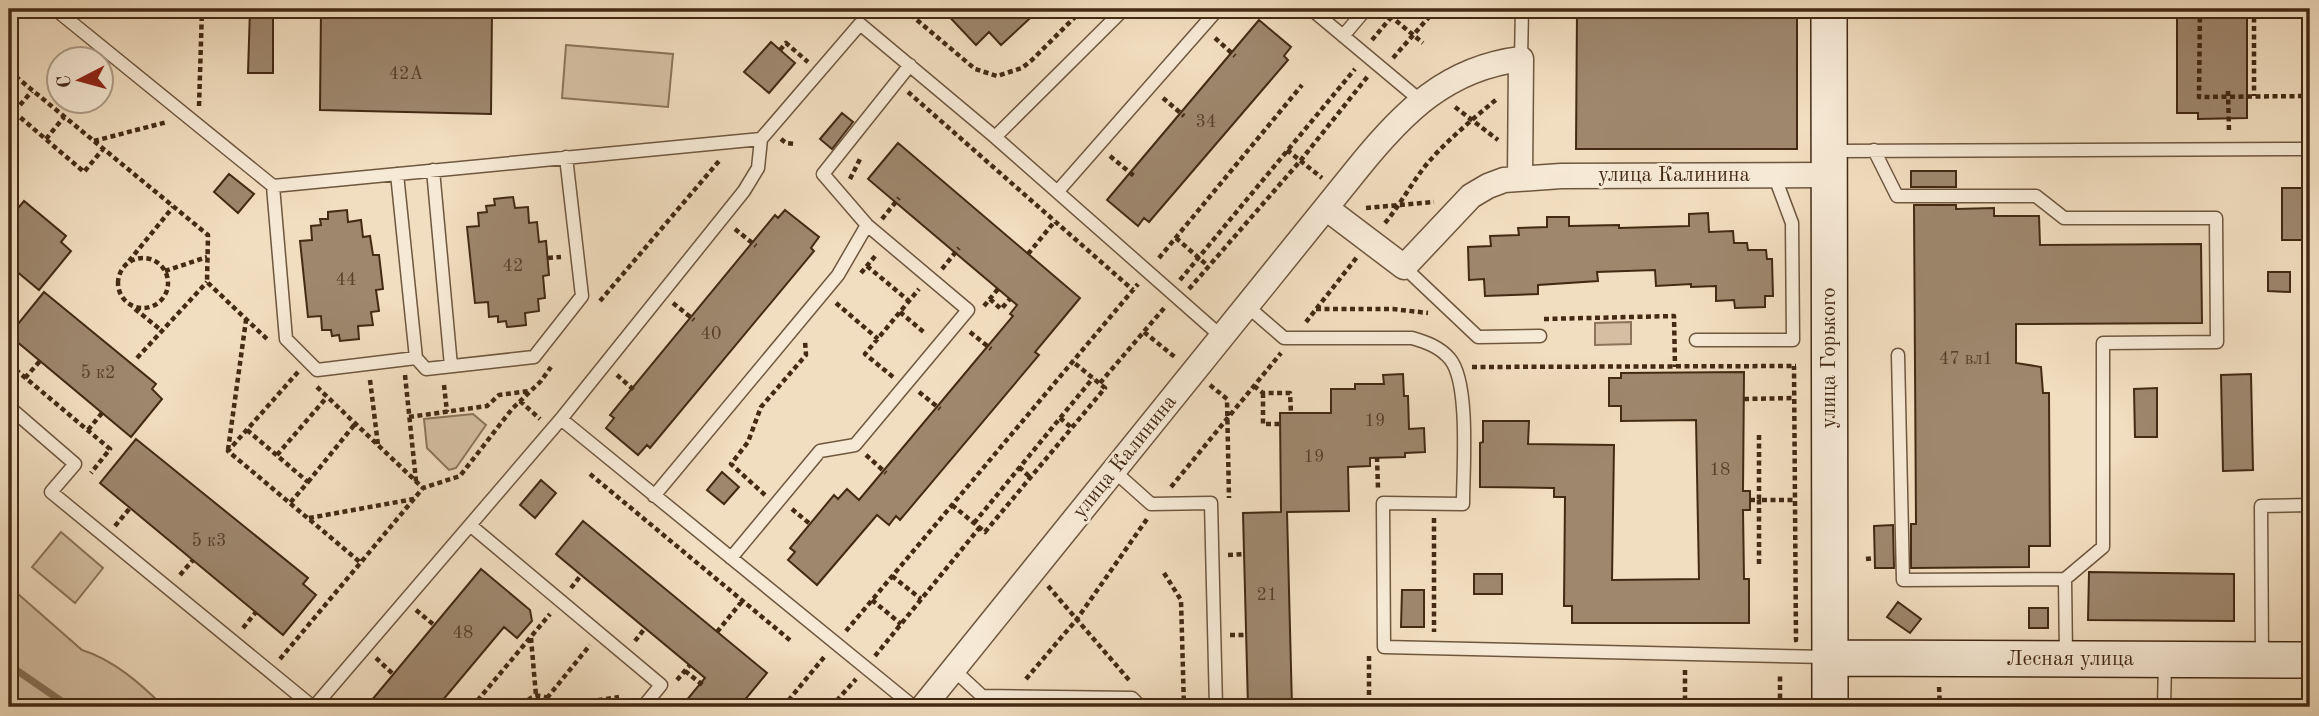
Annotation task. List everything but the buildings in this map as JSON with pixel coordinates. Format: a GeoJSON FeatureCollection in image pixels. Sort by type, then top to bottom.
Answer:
{"type":"FeatureCollection","features":[{"type":"Feature","properties":{"kind":"street","name":"улица Горького"},"geometry":{"type":"LineString","coordinates":[[1829,9],[1830,707]]}},
{"type":"Feature","properties":{"kind":"street","name":"улица Калинина"},"geometry":{"type":"LineString","coordinates":[[923,707],[1379,141],[1427,96],[1463,74],[1487,65],[1521,69]]}},
{"type":"Feature","properties":{"kind":"street"},"geometry":{"type":"LineString","coordinates":[[1520,168],[1521,69]]}},
{"type":"Feature","properties":{"kind":"street","name":"улица Калинина"},"geometry":{"type":"LineString","coordinates":[[1404,267],[1471,197],[1520,168],[1774,175],[1829,163]]}},
{"type":"Feature","properties":{"kind":"street"},"geometry":{"type":"LineString","coordinates":[[1333,200],[1370,241],[1404,267]]}},
{"type":"Feature","properties":{"kind":"street","name":"Лесная улица"},"geometry":{"type":"LineString","coordinates":[[1830,657],[2310,660]]}},
{"type":"Feature","properties":{"kind":"lane"},"geometry":{"type":"LineString","coordinates":[[55,9],[273,186],[761,139]]}},
{"type":"Feature","properties":{"kind":"lane"},"geometry":{"type":"LineString","coordinates":[[995,137],[1124,9]]}},
{"type":"Feature","properties":{"kind":"lane"},"geometry":{"type":"LineString","coordinates":[[1058,191],[1218,9]]}},
{"type":"Feature","properties":{"kind":"lane"},"geometry":{"type":"LineString","coordinates":[[1311,9],[1372,60],[1427,96]]}},
{"type":"Feature","properties":{"kind":"lane"},"geometry":{"type":"LineString","coordinates":[[1343,36],[1366,9]]}},
{"type":"Feature","properties":{"kind":"lane"},"geometry":{"type":"LineString","coordinates":[[1521,69],[1522,9]]}},
{"type":"Feature","properties":{"kind":"lane"},"geometry":{"type":"LineString","coordinates":[[9,407],[75,464],[51,492],[314,707],[556,424],[722,219],[758,168],[761,139],[860,24],[1058,191],[1222,337]]}},
{"type":"Feature","properties":{"kind":"lane"},"geometry":{"type":"LineString","coordinates":[[732,558],[820,451],[855,445],[968,310],[870,227],[824,174],[910,65]]}},
{"type":"Feature","properties":{"kind":"lane"},"geometry":{"type":"LineString","coordinates":[[1829,163],[1874,150],[2310,149]]}},
{"type":"Feature","properties":{"kind":"lane"},"geometry":{"type":"LineString","coordinates":[[1874,150],[1897,196],[2036,196],[2064,218],[2216,218],[2217,342],[2103,343],[2103,547],[2065,579],[1903,580],[1898,355]]}},
{"type":"Feature","properties":{"kind":"lane"},"geometry":{"type":"LineString","coordinates":[[273,186],[286,339],[317,370],[410,359],[426,369],[534,357],[582,296],[566,158]]}},
{"type":"Feature","properties":{"kind":"lane"},"geometry":{"type":"LineString","coordinates":[[433,170],[446,366]]}},
{"type":"Feature","properties":{"kind":"lane"},"geometry":{"type":"LineString","coordinates":[[397,174],[410,359]]}},
{"type":"Feature","properties":{"kind":"lane"},"geometry":{"type":"LineString","coordinates":[[1696,340],[1793,340],[1791,223],[1774,175]]}},
{"type":"Feature","properties":{"kind":"lane"},"geometry":{"type":"LineString","coordinates":[[654,496],[838,275],[870,227]]}},
{"type":"Feature","properties":{"kind":"lane"},"geometry":{"type":"LineString","coordinates":[[1404,267],[1478,337],[1540,336]]}},
{"type":"Feature","properties":{"kind":"lane"},"geometry":{"type":"LineString","coordinates":[[1247,306],[1284,338],[1412,338],[1428,343],[1449,358],[1455,367],[1462,395],[1464,504],[1383,503],[1384,647],[1830,657]]}},
{"type":"Feature","properties":{"kind":"lane"},"geometry":{"type":"LineString","coordinates":[[556,424],[654,496],[914,707]]}},
{"type":"Feature","properties":{"kind":"lane"},"geometry":{"type":"LineString","coordinates":[[1114,471],[1151,504],[1211,503],[1216,707]]}},
{"type":"Feature","properties":{"kind":"lane"},"geometry":{"type":"LineString","coordinates":[[2262,660],[2261,506],[2310,505]]}},
{"type":"Feature","properties":{"kind":"lane"},"geometry":{"type":"LineString","coordinates":[[470,525],[661,685],[643,707]]}},
{"type":"Feature","properties":{"kind":"lane"},"geometry":{"type":"LineString","coordinates":[[2065,579],[2067,659]]}},
{"type":"Feature","properties":{"kind":"lane"},"geometry":{"type":"LineString","coordinates":[[2164,707],[2165,659]]}},
{"type":"Feature","properties":{"kind":"lane"},"geometry":{"type":"LineString","coordinates":[[954,670],[982,696],[1137,702]]}},
{"type":"Feature","properties":{"kind":"path"},"geometry":{"type":"LineString","coordinates":[[188,100],[198,108],[202,9]]}},
{"type":"Feature","properties":{"kind":"path"},"geometry":{"type":"LineString","coordinates":[[904,9],[975,69],[997,76],[1022,68],[1083,9]]}},
{"type":"Feature","properties":{"kind":"path"},"geometry":{"type":"LineString","coordinates":[[1382,9],[1423,43]]}},
{"type":"Feature","properties":{"kind":"path"},"geometry":{"type":"LineString","coordinates":[[1100,383],[1175,296],[1208,266],[1301,160],[1372,60],[1391,16],[1398,9]]}},
{"type":"Feature","properties":{"kind":"path"},"geometry":{"type":"LineString","coordinates":[[1175,296],[1199,257],[1287,150],[1372,60],[1414,35],[1436,9]]}},
{"type":"Feature","properties":{"kind":"path"},"geometry":{"type":"LineString","coordinates":[[2207,13],[2200,11],[2199,97],[2228,94],[2310,96]]}},
{"type":"Feature","properties":{"kind":"path"},"geometry":{"type":"LineString","coordinates":[[2247,13],[2254,11],[2254,96]]}},
{"type":"Feature","properties":{"kind":"path"},"geometry":{"type":"LineString","coordinates":[[1202,27],[1235,56]]}},
{"type":"Feature","properties":{"kind":"path"},"geometry":{"type":"LineString","coordinates":[[780,50],[786,43],[808,62]]}},
{"type":"Feature","properties":{"kind":"path"},"geometry":{"type":"LineString","coordinates":[[800,71],[816,52]]}},
{"type":"Feature","properties":{"kind":"path"},"geometry":{"type":"LineString","coordinates":[[1012,696],[1077,619],[1158,504],[1399,206],[1424,167],[1521,69]]}},
{"type":"Feature","properties":{"kind":"path"},"geometry":{"type":"LineString","coordinates":[[9,71],[208,235],[206,282],[137,358]]}},
{"type":"Feature","properties":{"kind":"path"},"geometry":{"type":"LineString","coordinates":[[897,82],[1133,289]]}},
{"type":"Feature","properties":{"kind":"path"},"geometry":{"type":"LineString","coordinates":[[783,707],[1302,85]]}},
{"type":"Feature","properties":{"kind":"path"},"geometry":{"type":"LineString","coordinates":[[1149,87],[1184,116]]}},
{"type":"Feature","properties":{"kind":"path"},"geometry":{"type":"LineString","coordinates":[[9,118],[32,90]]}},
{"type":"Feature","properties":{"kind":"path"},"geometry":{"type":"LineString","coordinates":[[2228,94],[2229,149]]}},
{"type":"Feature","properties":{"kind":"path"},"geometry":{"type":"LineString","coordinates":[[1427,96],[1473,120],[1520,168]]}},
{"type":"Feature","properties":{"kind":"path"},"geometry":{"type":"LineString","coordinates":[[14,112],[84,172],[103,149]]}},
{"type":"Feature","properties":{"kind":"path"},"geometry":{"type":"LineString","coordinates":[[46,139],[64,117]]}},
{"type":"Feature","properties":{"kind":"path"},"geometry":{"type":"LineString","coordinates":[[93,141],[188,117]]}},
{"type":"Feature","properties":{"kind":"path"},"geometry":{"type":"LineString","coordinates":[[1097,146],[1134,176]]}},
{"type":"Feature","properties":{"kind":"path"},"geometry":{"type":"LineString","coordinates":[[1287,150],[1301,160],[1333,200],[1360,208],[1471,197]]}},
{"type":"Feature","properties":{"kind":"path"},"geometry":{"type":"LineString","coordinates":[[870,227],[899,198]]}},
{"type":"Feature","properties":{"kind":"path"},"geometry":{"type":"LineString","coordinates":[[162,331],[129,304],[118,291],[118,283],[119,275],[173,207]]}},
{"type":"Feature","properties":{"kind":"path"},"geometry":{"type":"LineString","coordinates":[[722,219],[756,246]]}},
{"type":"Feature","properties":{"kind":"path"},"geometry":{"type":"LineString","coordinates":[[1028,254],[1055,221]]}},
{"type":"Feature","properties":{"kind":"path"},"geometry":{"type":"LineString","coordinates":[[1175,238],[1208,266]]}},
{"type":"Feature","properties":{"kind":"path"},"geometry":{"type":"LineString","coordinates":[[859,275],[888,242]]}},
{"type":"Feature","properties":{"kind":"path"},"geometry":{"type":"LineString","coordinates":[[940,409],[865,354],[909,301],[959,248]]}},
{"type":"Feature","properties":{"kind":"path"},"geometry":{"type":"LineString","coordinates":[[165,271],[207,257]]}},
{"type":"Feature","properties":{"kind":"path"},"geometry":{"type":"LineString","coordinates":[[129,262],[145,258],[153,260],[165,271],[168,287],[161,302],[145,309],[129,304]]}},
{"type":"Feature","properties":{"kind":"path"},"geometry":{"type":"LineString","coordinates":[[867,266],[909,301]]}},
{"type":"Feature","properties":{"kind":"path"},"geometry":{"type":"LineString","coordinates":[[206,282],[273,345]]}},
{"type":"Feature","properties":{"kind":"path"},"geometry":{"type":"LineString","coordinates":[[662,294],[694,320]]}},
{"type":"Feature","properties":{"kind":"path"},"geometry":{"type":"LineString","coordinates":[[828,313],[844,294]]}},
{"type":"Feature","properties":{"kind":"path"},"geometry":{"type":"LineString","coordinates":[[990,299],[1001,309],[1010,299]]}},
{"type":"Feature","properties":{"kind":"path"},"geometry":{"type":"LineString","coordinates":[[836,303],[878,339]]}},
{"type":"Feature","properties":{"kind":"path"},"geometry":{"type":"LineString","coordinates":[[1419,305],[1429,313]]}},
{"type":"Feature","properties":{"kind":"path"},"geometry":{"type":"LineString","coordinates":[[1316,309],[1393,309],[1459,319]]}},
{"type":"Feature","properties":{"kind":"path"},"geometry":{"type":"LineString","coordinates":[[900,312],[939,345]]}},
{"type":"Feature","properties":{"kind":"path"},"geometry":{"type":"LineString","coordinates":[[1537,319],[1674,316],[1675,367]]}},
{"type":"Feature","properties":{"kind":"path"},"geometry":{"type":"LineString","coordinates":[[228,451],[246,320]]}},
{"type":"Feature","properties":{"kind":"path"},"geometry":{"type":"LineString","coordinates":[[958,322],[991,349]]}},
{"type":"Feature","properties":{"kind":"path"},"geometry":{"type":"LineString","coordinates":[[776,505],[731,464],[748,442],[761,407],[806,355],[805,340],[812,331]]}},
{"type":"Feature","properties":{"kind":"path"},"geometry":{"type":"LineString","coordinates":[[1144,332],[1227,399],[1229,502]]}},
{"type":"Feature","properties":{"kind":"path"},"geometry":{"type":"LineString","coordinates":[[410,359],[410,417],[416,482]]}},
{"type":"Feature","properties":{"kind":"path"},"geometry":{"type":"LineString","coordinates":[[25,378],[40,361]]}},
{"type":"Feature","properties":{"kind":"path"},"geometry":{"type":"LineString","coordinates":[[952,505],[985,532],[1031,478],[1105,388],[1072,361]]}},
{"type":"Feature","properties":{"kind":"path"},"geometry":{"type":"LineString","coordinates":[[270,672],[423,488],[290,362]]}},
{"type":"Feature","properties":{"kind":"path"},"geometry":{"type":"LineString","coordinates":[[9,364],[110,449],[88,476]]}},
{"type":"Feature","properties":{"kind":"path"},"geometry":{"type":"LineString","coordinates":[[368,364],[378,446]]}},
{"type":"Feature","properties":{"kind":"path"},"geometry":{"type":"LineString","coordinates":[[446,366],[447,412]]}},
{"type":"Feature","properties":{"kind":"path"},"geometry":{"type":"LineString","coordinates":[[1788,640],[1796,640],[1794,366]]}},
{"type":"Feature","properties":{"kind":"path"},"geometry":{"type":"LineString","coordinates":[[228,451],[299,370]]}},
{"type":"Feature","properties":{"kind":"path"},"geometry":{"type":"LineString","coordinates":[[974,523],[1093,378]]}},
{"type":"Feature","properties":{"kind":"path"},"geometry":{"type":"LineString","coordinates":[[1254,386],[1263,393],[1290,393],[1291,413]]}},
{"type":"Feature","properties":{"kind":"path"},"geometry":{"type":"LineString","coordinates":[[410,417],[487,406],[499,396],[531,391]]}},
{"type":"Feature","properties":{"kind":"path"},"geometry":{"type":"LineString","coordinates":[[1263,393],[1263,424],[1280,424]]}},
{"type":"Feature","properties":{"kind":"path"},"geometry":{"type":"LineString","coordinates":[[277,455],[327,397]]}},
{"type":"Feature","properties":{"kind":"path"},"geometry":{"type":"LineString","coordinates":[[1744,399],[1794,398]]}},
{"type":"Feature","properties":{"kind":"path"},"geometry":{"type":"LineString","coordinates":[[520,401],[556,424]]}},
{"type":"Feature","properties":{"kind":"path"},"geometry":{"type":"LineString","coordinates":[[88,430],[102,413]]}},
{"type":"Feature","properties":{"kind":"path"},"geometry":{"type":"LineString","coordinates":[[1060,418],[1072,428]]}},
{"type":"Feature","properties":{"kind":"path"},"geometry":{"type":"LineString","coordinates":[[290,503],[355,424]]}},
{"type":"Feature","properties":{"kind":"path"},"geometry":{"type":"LineString","coordinates":[[247,430],[307,482]]}},
{"type":"Feature","properties":{"kind":"path"},"geometry":{"type":"LineString","coordinates":[[1759,435],[1759,567]]}},
{"type":"Feature","properties":{"kind":"path"},"geometry":{"type":"LineString","coordinates":[[855,445],[886,473]]}},
{"type":"Feature","properties":{"kind":"path"},"geometry":{"type":"LineString","coordinates":[[228,451],[361,564]]}},
{"type":"Feature","properties":{"kind":"path"},"geometry":{"type":"LineString","coordinates":[[1377,457],[1377,492]]}},
{"type":"Feature","properties":{"kind":"path"},"geometry":{"type":"LineString","coordinates":[[1019,467],[1031,478]]}},
{"type":"Feature","properties":{"kind":"path"},"geometry":{"type":"LineString","coordinates":[[590,474],[791,640]]}},
{"type":"Feature","properties":{"kind":"path"},"geometry":{"type":"LineString","coordinates":[[307,518],[414,499]]}},
{"type":"Feature","properties":{"kind":"path"},"geometry":{"type":"LineString","coordinates":[[1750,500],[1794,500]]}},
{"type":"Feature","properties":{"kind":"path"},"geometry":{"type":"LineString","coordinates":[[1433,503],[1434,635]]}},
{"type":"Feature","properties":{"kind":"path"},"geometry":{"type":"LineString","coordinates":[[124,536],[113,528],[130,508]]}},
{"type":"Feature","properties":{"kind":"path"},"geometry":{"type":"LineString","coordinates":[[831,707],[979,527]]}},
{"type":"Feature","properties":{"kind":"path"},"geometry":{"type":"LineString","coordinates":[[1866,559],[1875,558]]}},
{"type":"Feature","properties":{"kind":"path"},"geometry":{"type":"LineString","coordinates":[[176,579],[193,560]]}},
{"type":"Feature","properties":{"kind":"path"},"geometry":{"type":"LineString","coordinates":[[1034,570],[1132,684],[1137,702]]}},
{"type":"Feature","properties":{"kind":"path"},"geometry":{"type":"LineString","coordinates":[[1164,573],[1181,600],[1184,707]]}},
{"type":"Feature","properties":{"kind":"path"},"geometry":{"type":"LineString","coordinates":[[892,576],[920,599]]}},
{"type":"Feature","properties":{"kind":"path"},"geometry":{"type":"LineString","coordinates":[[717,632],[743,600]]}},
{"type":"Feature","properties":{"kind":"path"},"geometry":{"type":"LineString","coordinates":[[873,600],[901,624]]}},
{"type":"Feature","properties":{"kind":"path"},"geometry":{"type":"LineString","coordinates":[[472,707],[561,601]]}},
{"type":"Feature","properties":{"kind":"path"},"geometry":{"type":"LineString","coordinates":[[415,608],[434,625]]}},
{"type":"Feature","properties":{"kind":"path"},"geometry":{"type":"LineString","coordinates":[[239,632],[256,612]]}},
{"type":"Feature","properties":{"kind":"path"},"geometry":{"type":"LineString","coordinates":[[547,698],[600,633]]}},
{"type":"Feature","properties":{"kind":"path"},"geometry":{"type":"LineString","coordinates":[[531,636],[536,696]]}},
{"type":"Feature","properties":{"kind":"path"},"geometry":{"type":"LineString","coordinates":[[1685,654],[1685,707]]}},
{"type":"Feature","properties":{"kind":"path"},"geometry":{"type":"LineString","coordinates":[[374,656],[393,674]]}},
{"type":"Feature","properties":{"kind":"path"},"geometry":{"type":"LineString","coordinates":[[685,671],[704,687]]}},
{"type":"Feature","properties":{"kind":"path"},"geometry":{"type":"LineString","coordinates":[[1939,682],[1940,707]]}},
{"type":"Feature","properties":{"kind":"path"},"geometry":{"type":"LineString","coordinates":[[523,707],[529,698],[536,696],[547,698],[553,707],[619,696]]}},
{"type":"Feature","properties":{"kind":"shaded area"},"geometry":{"type":"Polygon","coordinates":[[[566,45],[673,54],[668,107],[562,98],[566,45]]]}},
{"type":"Feature","properties":{"kind":"shaded area"},"geometry":{"type":"Polygon","coordinates":[[[1631,322],[1631,344],[1595,345],[1595,323],[1631,322]]]}},
{"type":"Feature","properties":{"kind":"shaded area"},"geometry":{"type":"Polygon","coordinates":[[[473,414],[486,425],[456,468],[449,470],[427,448],[424,419],[473,414]]]}},
{"type":"Feature","properties":{"kind":"shaded area"},"geometry":{"type":"Polygon","coordinates":[[[61,532],[103,568],[75,603],[32,567],[61,532]]]}},
{"type":"Feature","properties":{"kind":"shaded area"},"geometry":{"type":"Polygon","coordinates":[[[9,586],[82,650],[116,666],[164,707],[9,707],[9,586]]]}},
{"type":"Feature","properties":{"kind":"waterway"},"geometry":{"type":"LineString","coordinates":[[9,665],[70,707]]}}]}
